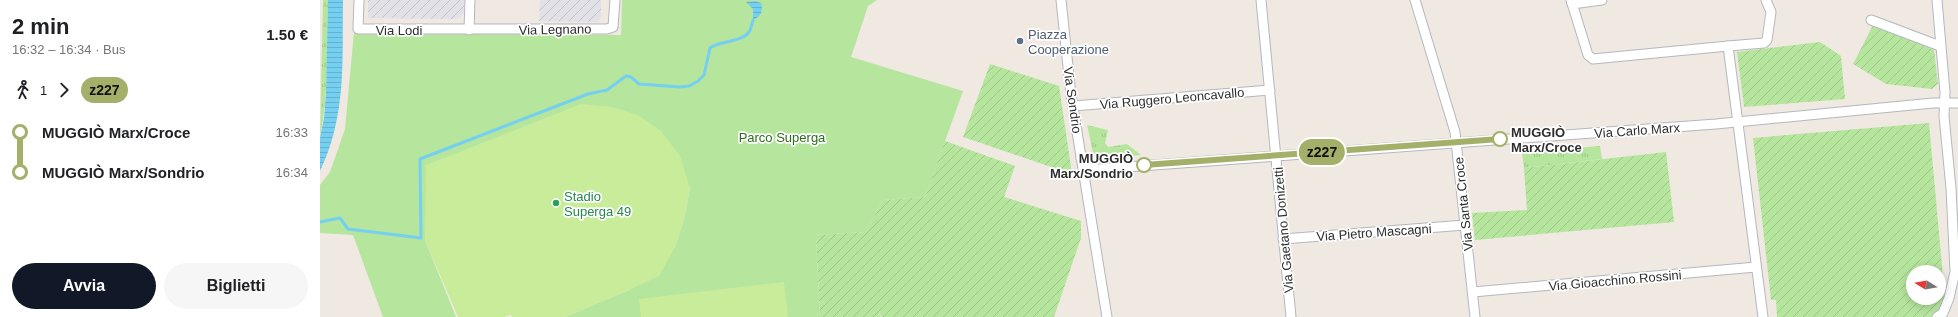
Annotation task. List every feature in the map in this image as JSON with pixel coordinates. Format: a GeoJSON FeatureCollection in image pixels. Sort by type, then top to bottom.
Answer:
{"type":"FeatureCollection","features":[{"type":"Feature","properties":{"kind":"street","name":"Via Lodi"},"geometry":{"type":"LineString","coordinates":[[359,0],[358,30],[469,30]]}},
{"type":"Feature","properties":{"kind":"street"},"geometry":{"type":"LineString","coordinates":[[469,30],[470,0]]}},
{"type":"Feature","properties":{"kind":"street","name":"Via Legnano"},"geometry":{"type":"LineString","coordinates":[[469,30],[607,29],[613,27],[615,0]]}},
{"type":"Feature","properties":{"kind":"street","name":"Via Sondrio"},"geometry":{"type":"LineString","coordinates":[[1061,0],[1073,106],[1107,317]]}},
{"type":"Feature","properties":{"kind":"street","name":"Via Gaetano Donizetti"},"geometry":{"type":"LineString","coordinates":[[1261,0],[1291,317]]}},
{"type":"Feature","properties":{"kind":"street","name":"Via Santa Croce"},"geometry":{"type":"LineString","coordinates":[[1415,0],[1455,132],[1474,292],[1475,317]]}},
{"type":"Feature","properties":{"kind":"street"},"geometry":{"type":"LineString","coordinates":[[1602,0],[1572,2],[1588,55],[1593,59],[1764,43],[1767,40],[1771,12],[1766,0]]}},
{"type":"Feature","properties":{"kind":"street"},"geometry":{"type":"LineString","coordinates":[[1937,0],[1955,272],[1954,283],[1945,308],[1943,313],[1937,317]]}},
{"type":"Feature","properties":{"kind":"street"},"geometry":{"type":"LineString","coordinates":[[1871,20],[1940,46]]}},
{"type":"Feature","properties":{"kind":"street"},"geometry":{"type":"LineString","coordinates":[[1728,46],[1763,317]]}},
{"type":"Feature","properties":{"kind":"street","name":"Via Ruggero Leoncavallo"},"geometry":{"type":"LineString","coordinates":[[1073,106],[1270,90]]}},
{"type":"Feature","properties":{"kind":"street","name":"Via Carlo Marx"},"geometry":{"type":"LineString","coordinates":[[1081,158],[1089,167],[1099,169],[1738,122],[1944,102],[1958,103]]}},
{"type":"Feature","properties":{"kind":"street","name":"Via Pietro Mascagni"},"geometry":{"type":"LineString","coordinates":[[1283,239],[1466,226]]}},
{"type":"Feature","properties":{"kind":"street","name":"Via Gioacchino Rossini"},"geometry":{"type":"LineString","coordinates":[[1474,292],[1756,267]]}},
{"type":"Feature","properties":{"kind":"shaded area"},"geometry":{"type":"Polygon","coordinates":[[[368,0],[464,0],[464,13],[458,19],[368,18],[368,0]]]}},
{"type":"Feature","properties":{"kind":"shaded area"},"geometry":{"type":"Polygon","coordinates":[[[540,0],[601,0],[601,18],[597,22],[539,21],[540,0]]]}},
{"type":"Feature","properties":{"kind":"green space"},"geometry":{"type":"Polygon","coordinates":[[[323,0],[328,0],[327,52],[325,104],[320,138],[323,0]]]}},
{"type":"Feature","properties":{"kind":"green space","name":"Parco Superga"},"geometry":{"type":"Polygon","coordinates":[[[622,0],[877,0],[868,6],[851,57],[963,91],[925,197],[883,200],[866,232],[816,235],[820,317],[565,317],[629,290],[675,247],[684,219],[690,188],[425,240],[456,317],[383,317],[353,235],[320,233],[320,185],[330,172],[345,129],[354,32],[621,35],[622,0]]]}},
{"type":"Feature","properties":{"kind":"green space"},"geometry":{"type":"Polygon","coordinates":[[[1873,25],[1934,50],[1938,84],[1932,89],[1886,84],[1853,64],[1873,25]]]}},
{"type":"Feature","properties":{"kind":"green space"},"geometry":{"type":"Polygon","coordinates":[[[1820,42],[1841,56],[1845,99],[1744,107],[1737,52],[1820,42]]]}},
{"type":"Feature","properties":{"kind":"green space"},"geometry":{"type":"Polygon","coordinates":[[[990,64],[1059,86],[1072,174],[963,137],[990,64]]]}},
{"type":"Feature","properties":{"kind":"green space","name":"Stadio Superga 49"},"geometry":{"type":"Polygon","coordinates":[[[581,104],[612,107],[638,115],[661,131],[680,156],[690,188],[684,219],[675,247],[659,276],[565,317],[512,317],[511,315],[504,317],[458,317],[425,240],[426,165],[581,104]]]}},
{"type":"Feature","properties":{"kind":"green space"},"geometry":{"type":"Polygon","coordinates":[[[1929,123],[1942,265],[1906,265],[1906,305],[1945,305],[1945,317],[1777,317],[1776,300],[1771,300],[1753,138],[1929,123]]]}},
{"type":"Feature","properties":{"kind":"green space"},"geometry":{"type":"Polygon","coordinates":[[[1087,125],[1108,130],[1105,143],[1108,147],[1127,144],[1141,155],[1110,158],[1098,156],[1093,153],[1087,125]]]}},
{"type":"Feature","properties":{"kind":"green space"},"geometry":{"type":"Polygon","coordinates":[[[945,141],[1015,166],[1004,197],[1081,221],[1081,238],[1054,317],[881,317],[879,312],[880,317],[820,317],[816,235],[866,232],[883,200],[925,197],[945,141]]]}},
{"type":"Feature","properties":{"kind":"green space"},"geometry":{"type":"Polygon","coordinates":[[[1600,146],[1602,159],[1524,168],[1522,153],[1600,146]]]}},
{"type":"Feature","properties":{"kind":"green space"},"geometry":{"type":"Polygon","coordinates":[[[1666,152],[1674,222],[1475,240],[1472,213],[1527,210],[1524,168],[1666,152]]]}},
{"type":"Feature","properties":{"kind":"green space"},"geometry":{"type":"Polygon","coordinates":[[[784,282],[788,317],[641,317],[639,299],[784,282]]]}},
{"type":"Feature","properties":{"kind":"water"},"geometry":{"type":"Polygon","coordinates":[[[328,0],[343,0],[342,66],[339,108],[335,129],[329,150],[320,171],[320,138],[324,118],[326,93],[328,0]]]}},
{"type":"Feature","properties":{"kind":"water"},"geometry":{"type":"Polygon","coordinates":[[[756,1],[761,3],[762,11],[758,17],[753,20],[753,9],[746,2],[756,1]]]}},
{"type":"Feature","properties":{"kind":"waterway"},"geometry":{"type":"LineString","coordinates":[[320,222],[340,218],[348,229],[421,238],[420,159],[588,94],[607,90],[626,76],[631,77],[639,84],[680,87],[689,86],[698,81],[704,75],[710,48],[714,45],[736,40],[745,36],[750,31],[753,20]]}},
{"type":"Feature","properties":{"kind":"bus line","name":"z227"},"geometry":{"type":"LineString","coordinates":[[1144,165],[1500,139]]}},
{"type":"Feature","properties":{"kind":"place","name":"Piazza Cooperazione"},"geometry":{"type":"Point","coordinates":[1020,41]}},
{"type":"Feature","properties":{"kind":"place","name":"MUGGIÒ Marx/Croce"},"geometry":{"type":"Point","coordinates":[1500,139]}},
{"type":"Feature","properties":{"kind":"place","name":"MUGGIÒ Marx/Sondrio"},"geometry":{"type":"Point","coordinates":[1144,165]}},
{"type":"Feature","properties":{"kind":"place","name":"Stadio Superga 49"},"geometry":{"type":"Point","coordinates":[556,203]}}]}
